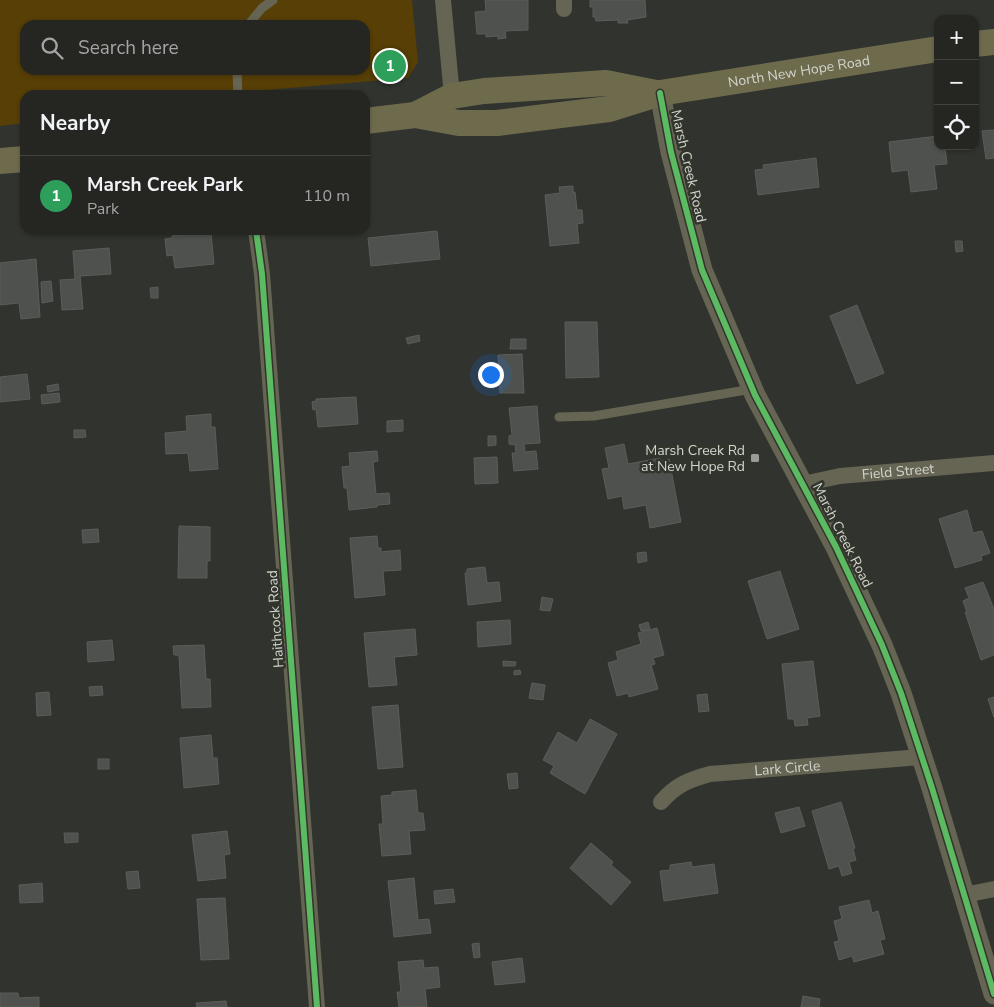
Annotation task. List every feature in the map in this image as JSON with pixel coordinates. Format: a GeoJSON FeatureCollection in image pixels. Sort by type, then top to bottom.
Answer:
{"type":"FeatureCollection","features":[{"type":"Feature","properties":{"kind":"main road"},"geometry":{"type":"LineString","coordinates":[[979,44],[994,42]]}},
{"type":"Feature","properties":{"kind":"main road","name":"North New Hope Road"},"geometry":{"type":"LineString","coordinates":[[370,120],[415,115],[459,123],[497,123],[609,109],[660,93],[934,50]]}},
{"type":"Feature","properties":{"kind":"main road","name":"North New Hope Road"},"geometry":{"type":"LineString","coordinates":[[415,115],[452,96],[484,91],[606,83],[660,93]]}},
{"type":"Feature","properties":{"kind":"main road"},"geometry":{"type":"LineString","coordinates":[[0,162],[20,159]]}},
{"type":"Feature","properties":{"kind":"street"},"geometry":{"type":"LineString","coordinates":[[443,0],[452,96]]}},
{"type":"Feature","properties":{"kind":"street","name":"Marsh Creek Road"},"geometry":{"type":"LineString","coordinates":[[660,93],[671,152],[702,270],[753,389],[872,620],[901,694],[994,994]]}},
{"type":"Feature","properties":{"kind":"street","name":"Haithcock Road"},"geometry":{"type":"LineString","coordinates":[[257,235],[262,274],[317,1007]]}},
{"type":"Feature","properties":{"kind":"street","name":"Field Street"},"geometry":{"type":"LineString","coordinates":[[803,484],[840,476],[994,463]]}},
{"type":"Feature","properties":{"kind":"street","name":"Lark Circle"},"geometry":{"type":"LineString","coordinates":[[661,802],[673,789],[690,779],[710,774],[921,756]]}},
{"type":"Feature","properties":{"kind":"street"},"geometry":{"type":"LineString","coordinates":[[964,895],[994,889]]}},
{"type":"Feature","properties":{"kind":"lane"},"geometry":{"type":"LineString","coordinates":[[252,20],[262,8],[273,0]]}},
{"type":"Feature","properties":{"kind":"lane"},"geometry":{"type":"LineString","coordinates":[[237,75],[238,90]]}},
{"type":"Feature","properties":{"kind":"lane"},"geometry":{"type":"LineString","coordinates":[[559,417],[594,416],[753,389]]}},
{"type":"Feature","properties":{"kind":"shaded area"},"geometry":{"type":"Polygon","coordinates":[[[0,0],[412,0],[418,62],[408,78],[265,90],[20,90],[20,124],[0,126],[0,0]]]}},
{"type":"Feature","properties":{"kind":"building"},"geometry":{"type":"Polygon","coordinates":[[[485,0],[528,0],[528,30],[505,31],[506,38],[498,39],[498,36],[486,37],[486,34],[477,34],[475,12],[486,11],[485,0]]]}},
{"type":"Feature","properties":{"kind":"building"},"geometry":{"type":"Polygon","coordinates":[[[590,0],[645,0],[646,17],[627,20],[628,23],[618,23],[618,20],[596,21],[595,17],[593,17],[593,7],[590,7],[590,0]]]}},
{"type":"Feature","properties":{"kind":"building"},"geometry":{"type":"Polygon","coordinates":[[[994,130],[994,158],[986,159],[982,131],[994,130]]]}},
{"type":"Feature","properties":{"kind":"building"},"geometry":{"type":"Polygon","coordinates":[[[934,136],[934,150],[945,150],[947,164],[934,165],[937,189],[911,192],[908,170],[892,172],[889,142],[934,136]]]}},
{"type":"Feature","properties":{"kind":"building"},"geometry":{"type":"Polygon","coordinates":[[[816,158],[819,187],[758,195],[755,170],[764,169],[763,165],[816,158]]]}},
{"type":"Feature","properties":{"kind":"building"},"geometry":{"type":"Polygon","coordinates":[[[573,186],[577,210],[582,210],[583,223],[577,224],[579,243],[550,246],[545,195],[560,193],[559,187],[573,186]]]}},
{"type":"Feature","properties":{"kind":"building"},"geometry":{"type":"Polygon","coordinates":[[[437,231],[440,259],[371,266],[368,238],[437,231]]]}},
{"type":"Feature","properties":{"kind":"building"},"geometry":{"type":"Polygon","coordinates":[[[211,235],[214,264],[175,268],[173,255],[167,256],[165,239],[172,238],[172,236],[211,235]]]}},
{"type":"Feature","properties":{"kind":"building"},"geometry":{"type":"Polygon","coordinates":[[[955,241],[962,241],[963,251],[956,252],[955,241]]]}},
{"type":"Feature","properties":{"kind":"building"},"geometry":{"type":"Polygon","coordinates":[[[109,248],[111,274],[80,276],[83,309],[62,310],[60,280],[75,279],[73,251],[109,248]]]}},
{"type":"Feature","properties":{"kind":"building"},"geometry":{"type":"Polygon","coordinates":[[[36,259],[40,317],[21,319],[19,303],[0,305],[0,263],[36,259]]]}},
{"type":"Feature","properties":{"kind":"building"},"geometry":{"type":"Polygon","coordinates":[[[51,281],[53,301],[42,303],[41,282],[51,281]]]}},
{"type":"Feature","properties":{"kind":"building"},"geometry":{"type":"Polygon","coordinates":[[[158,287],[158,298],[151,298],[150,288],[158,287]]]}},
{"type":"Feature","properties":{"kind":"building"},"geometry":{"type":"Polygon","coordinates":[[[857,305],[884,373],[857,384],[830,316],[857,305]]]}},
{"type":"Feature","properties":{"kind":"building"},"geometry":{"type":"Polygon","coordinates":[[[565,322],[597,322],[599,377],[566,378],[565,322]]]}},
{"type":"Feature","properties":{"kind":"building"},"geometry":{"type":"Polygon","coordinates":[[[419,335],[420,341],[408,344],[406,338],[419,335]]]}},
{"type":"Feature","properties":{"kind":"building"},"geometry":{"type":"Polygon","coordinates":[[[511,339],[526,339],[526,349],[510,349],[511,339]]]}},
{"type":"Feature","properties":{"kind":"building"},"geometry":{"type":"Polygon","coordinates":[[[522,354],[524,393],[500,393],[498,355],[522,354]]]}},
{"type":"Feature","properties":{"kind":"building"},"geometry":{"type":"Polygon","coordinates":[[[27,374],[30,399],[0,402],[0,377],[27,374]]]}},
{"type":"Feature","properties":{"kind":"building"},"geometry":{"type":"Polygon","coordinates":[[[58,384],[59,390],[48,392],[47,386],[58,384]]]}},
{"type":"Feature","properties":{"kind":"building"},"geometry":{"type":"Polygon","coordinates":[[[59,393],[60,402],[42,404],[41,395],[59,393]]]}},
{"type":"Feature","properties":{"kind":"building"},"geometry":{"type":"Polygon","coordinates":[[[356,397],[358,424],[318,427],[316,409],[313,410],[312,402],[316,401],[316,399],[356,397]]]}},
{"type":"Feature","properties":{"kind":"building"},"geometry":{"type":"Polygon","coordinates":[[[537,406],[540,443],[524,444],[525,452],[536,451],[538,469],[514,471],[512,453],[516,453],[515,445],[509,444],[509,436],[512,435],[509,408],[537,406]]]}},
{"type":"Feature","properties":{"kind":"building"},"geometry":{"type":"Polygon","coordinates":[[[211,414],[211,427],[215,427],[218,469],[190,471],[188,453],[166,454],[165,433],[187,431],[186,416],[211,414]]]}},
{"type":"Feature","properties":{"kind":"building"},"geometry":{"type":"Polygon","coordinates":[[[403,420],[403,431],[387,432],[387,421],[403,420]]]}},
{"type":"Feature","properties":{"kind":"building"},"geometry":{"type":"Polygon","coordinates":[[[74,430],[85,430],[86,437],[74,438],[74,430]]]}},
{"type":"Feature","properties":{"kind":"building"},"geometry":{"type":"Polygon","coordinates":[[[488,436],[496,436],[496,445],[488,446],[488,436]]]}},
{"type":"Feature","properties":{"kind":"building"},"geometry":{"type":"Polygon","coordinates":[[[624,444],[628,464],[660,458],[660,461],[669,459],[681,522],[650,528],[646,505],[624,509],[622,496],[608,499],[602,469],[609,468],[605,448],[624,444]]]}},
{"type":"Feature","properties":{"kind":"building"},"geometry":{"type":"Polygon","coordinates":[[[377,451],[378,461],[373,462],[376,494],[389,493],[390,504],[349,510],[347,488],[344,488],[342,467],[350,466],[349,453],[377,451]]]}},
{"type":"Feature","properties":{"kind":"building"},"geometry":{"type":"Polygon","coordinates":[[[497,457],[498,483],[475,484],[474,458],[497,457]]]}},
{"type":"Feature","properties":{"kind":"building"},"geometry":{"type":"Polygon","coordinates":[[[967,510],[973,533],[982,531],[990,553],[981,556],[982,560],[955,568],[939,519],[967,510]]]}},
{"type":"Feature","properties":{"kind":"building"},"geometry":{"type":"Polygon","coordinates":[[[179,526],[210,527],[210,561],[207,561],[207,578],[178,578],[179,526]]]}},
{"type":"Feature","properties":{"kind":"building"},"geometry":{"type":"Polygon","coordinates":[[[98,529],[99,542],[83,543],[82,530],[98,529]]]}},
{"type":"Feature","properties":{"kind":"building"},"geometry":{"type":"Polygon","coordinates":[[[377,536],[378,548],[381,548],[381,552],[400,550],[401,570],[383,571],[385,595],[355,598],[350,538],[377,536]]]}},
{"type":"Feature","properties":{"kind":"building"},"geometry":{"type":"Polygon","coordinates":[[[646,552],[647,561],[638,563],[637,553],[646,552]]]}},
{"type":"Feature","properties":{"kind":"building"},"geometry":{"type":"Polygon","coordinates":[[[485,567],[487,583],[499,582],[501,601],[468,605],[465,573],[467,573],[467,569],[485,567]]]}},
{"type":"Feature","properties":{"kind":"building"},"geometry":{"type":"Polygon","coordinates":[[[780,571],[799,629],[767,639],[748,581],[780,571]]]}},
{"type":"Feature","properties":{"kind":"building"},"geometry":{"type":"Polygon","coordinates":[[[983,582],[994,609],[994,655],[981,660],[963,601],[969,598],[965,588],[983,582]]]}},
{"type":"Feature","properties":{"kind":"building"},"geometry":{"type":"Polygon","coordinates":[[[542,597],[553,599],[550,611],[540,610],[542,597]]]}},
{"type":"Feature","properties":{"kind":"building"},"geometry":{"type":"Polygon","coordinates":[[[510,620],[511,644],[478,647],[477,622],[510,620]]]}},
{"type":"Feature","properties":{"kind":"building"},"geometry":{"type":"Polygon","coordinates":[[[648,622],[650,629],[641,631],[639,625],[648,622]]]}},
{"type":"Feature","properties":{"kind":"building"},"geometry":{"type":"Polygon","coordinates":[[[657,628],[664,655],[653,658],[655,664],[651,665],[658,689],[629,697],[628,693],[617,696],[608,663],[618,660],[616,652],[641,644],[638,633],[657,628]]]}},
{"type":"Feature","properties":{"kind":"building"},"geometry":{"type":"Polygon","coordinates":[[[415,629],[417,655],[394,657],[397,685],[369,687],[364,633],[415,629]]]}},
{"type":"Feature","properties":{"kind":"building"},"geometry":{"type":"Polygon","coordinates":[[[112,640],[114,660],[88,662],[87,642],[112,640]]]}},
{"type":"Feature","properties":{"kind":"building"},"geometry":{"type":"Polygon","coordinates":[[[204,645],[206,679],[210,679],[211,707],[182,708],[179,655],[174,655],[173,646],[204,645]]]}},
{"type":"Feature","properties":{"kind":"building"},"geometry":{"type":"Polygon","coordinates":[[[503,661],[516,662],[515,666],[503,666],[503,661]]]}},
{"type":"Feature","properties":{"kind":"building"},"geometry":{"type":"Polygon","coordinates":[[[813,661],[820,716],[807,718],[808,725],[795,726],[794,719],[788,719],[782,664],[813,661]]]}},
{"type":"Feature","properties":{"kind":"building"},"geometry":{"type":"Polygon","coordinates":[[[520,670],[521,674],[514,675],[514,671],[520,670]]]}},
{"type":"Feature","properties":{"kind":"building"},"geometry":{"type":"Polygon","coordinates":[[[532,683],[545,685],[543,700],[529,698],[532,683]]]}},
{"type":"Feature","properties":{"kind":"building"},"geometry":{"type":"Polygon","coordinates":[[[102,686],[103,695],[90,696],[89,687],[102,686]]]}},
{"type":"Feature","properties":{"kind":"building"},"geometry":{"type":"Polygon","coordinates":[[[49,692],[51,715],[37,716],[36,693],[49,692]]]}},
{"type":"Feature","properties":{"kind":"building"},"geometry":{"type":"Polygon","coordinates":[[[707,694],[709,711],[699,712],[697,695],[707,694]]]}},
{"type":"Feature","properties":{"kind":"building"},"geometry":{"type":"Polygon","coordinates":[[[994,697],[994,717],[988,699],[994,697]]]}},
{"type":"Feature","properties":{"kind":"building"},"geometry":{"type":"Polygon","coordinates":[[[398,705],[403,767],[378,769],[372,707],[398,705]]]}},
{"type":"Feature","properties":{"kind":"building"},"geometry":{"type":"Polygon","coordinates":[[[590,719],[617,734],[585,794],[550,773],[554,766],[543,760],[558,732],[577,743],[590,719]]]}},
{"type":"Feature","properties":{"kind":"building"},"geometry":{"type":"Polygon","coordinates":[[[211,735],[213,758],[217,758],[219,784],[184,788],[180,738],[211,735]]]}},
{"type":"Feature","properties":{"kind":"building"},"geometry":{"type":"Polygon","coordinates":[[[98,759],[109,759],[109,769],[98,769],[98,759]]]}},
{"type":"Feature","properties":{"kind":"building"},"geometry":{"type":"Polygon","coordinates":[[[517,773],[518,788],[509,789],[507,774],[517,773]]]}},
{"type":"Feature","properties":{"kind":"building"},"geometry":{"type":"Polygon","coordinates":[[[416,790],[418,813],[423,813],[425,830],[409,831],[411,854],[382,856],[379,824],[383,824],[381,796],[392,795],[392,792],[416,790]]]}},
{"type":"Feature","properties":{"kind":"building"},"geometry":{"type":"Polygon","coordinates":[[[841,802],[855,848],[853,849],[856,860],[849,862],[852,873],[842,876],[839,866],[829,869],[812,811],[841,802]]]}},
{"type":"Feature","properties":{"kind":"building"},"geometry":{"type":"Polygon","coordinates":[[[799,807],[805,826],[781,833],[775,813],[799,807]]]}},
{"type":"Feature","properties":{"kind":"building"},"geometry":{"type":"Polygon","coordinates":[[[227,831],[230,854],[224,855],[226,878],[198,881],[192,835],[227,831]]]}},
{"type":"Feature","properties":{"kind":"building"},"geometry":{"type":"Polygon","coordinates":[[[64,833],[78,833],[78,842],[65,843],[64,833]]]}},
{"type":"Feature","properties":{"kind":"building"},"geometry":{"type":"Polygon","coordinates":[[[591,843],[613,862],[611,865],[631,882],[611,905],[570,868],[591,843]]]}},
{"type":"Feature","properties":{"kind":"building"},"geometry":{"type":"Polygon","coordinates":[[[691,862],[692,867],[714,864],[718,893],[664,901],[660,871],[670,870],[670,865],[691,862]]]}},
{"type":"Feature","properties":{"kind":"building"},"geometry":{"type":"Polygon","coordinates":[[[138,871],[140,888],[128,889],[126,872],[138,871]]]}},
{"type":"Feature","properties":{"kind":"building"},"geometry":{"type":"Polygon","coordinates":[[[414,878],[418,920],[429,919],[431,933],[394,937],[388,881],[414,878]]]}},
{"type":"Feature","properties":{"kind":"building"},"geometry":{"type":"Polygon","coordinates":[[[42,883],[43,902],[20,903],[19,885],[42,883]]]}},
{"type":"Feature","properties":{"kind":"building"},"geometry":{"type":"Polygon","coordinates":[[[453,889],[455,902],[435,904],[434,891],[453,889]]]}},
{"type":"Feature","properties":{"kind":"building"},"geometry":{"type":"Polygon","coordinates":[[[225,898],[229,959],[201,960],[197,899],[225,898]]]}},
{"type":"Feature","properties":{"kind":"building"},"geometry":{"type":"Polygon","coordinates":[[[869,900],[872,913],[878,911],[885,939],[880,940],[884,954],[854,962],[852,956],[839,960],[834,942],[839,941],[834,921],[842,919],[839,907],[869,900]]]}},
{"type":"Feature","properties":{"kind":"building"},"geometry":{"type":"Polygon","coordinates":[[[479,943],[480,957],[474,958],[472,944],[479,943]]]}},
{"type":"Feature","properties":{"kind":"building"},"geometry":{"type":"Polygon","coordinates":[[[522,958],[525,982],[495,985],[492,962],[522,958]]]}},
{"type":"Feature","properties":{"kind":"building"},"geometry":{"type":"Polygon","coordinates":[[[423,960],[424,968],[438,967],[440,987],[425,989],[427,1007],[399,1007],[397,992],[401,992],[398,962],[423,960]]]}},
{"type":"Feature","properties":{"kind":"building"},"geometry":{"type":"Polygon","coordinates":[[[0,993],[18,993],[19,998],[39,997],[39,1007],[0,1007],[0,993]]]}},
{"type":"Feature","properties":{"kind":"building"},"geometry":{"type":"Polygon","coordinates":[[[803,996],[820,999],[819,1007],[801,1007],[803,996]]]}},
{"type":"Feature","properties":{"kind":"building"},"geometry":{"type":"Polygon","coordinates":[[[226,1001],[227,1007],[197,1007],[196,1003],[226,1001]]]}},
{"type":"Feature","properties":{"kind":"cycle path"},"geometry":{"type":"LineString","coordinates":[[660,93],[671,152],[702,270],[755,395],[836,547],[882,645],[901,693],[932,788],[994,994]]}},
{"type":"Feature","properties":{"kind":"cycle path"},"geometry":{"type":"LineString","coordinates":[[257,235],[262,274],[317,1007]]}},
{"type":"Feature","properties":{"kind":"place","name":"Marsh Creek Park"},"geometry":{"type":"Point","coordinates":[390,66]}},
{"type":"Feature","properties":{"kind":"place","name":"Marsh Creek Rd at New Hope Rd"},"geometry":{"type":"Point","coordinates":[755,458]}}]}
